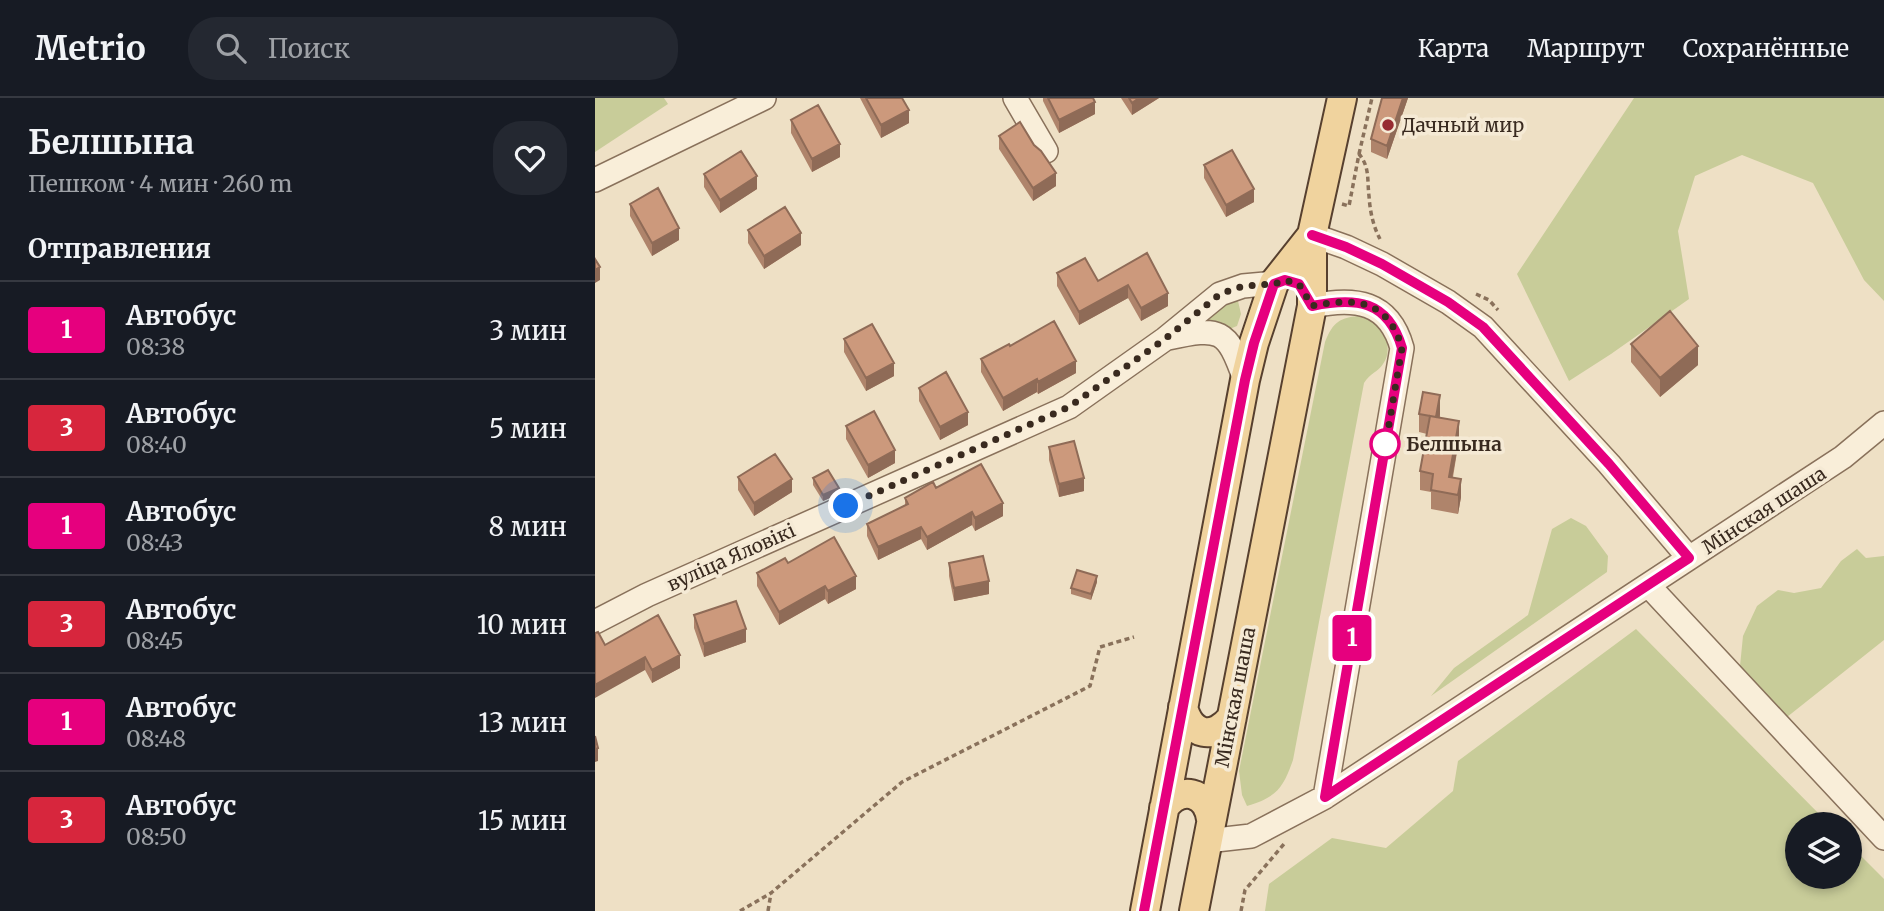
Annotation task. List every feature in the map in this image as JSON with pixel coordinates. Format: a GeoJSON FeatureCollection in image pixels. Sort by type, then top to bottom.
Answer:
{"type":"FeatureCollection","features":[{"type":"Feature","properties":{"kind":"main road"},"geometry":{"type":"LineString","coordinates":[[1145,911],[1245,380],[1274,284],[1312,235],[1342,98]]}},
{"type":"Feature","properties":{"kind":"main road","name":"Мінская шаша"},"geometry":{"type":"LineString","coordinates":[[1194,911],[1312,306],[1312,235]]}},
{"type":"Feature","properties":{"kind":"main road"},"geometry":{"type":"LineString","coordinates":[[1274,284],[1285,280],[1299,284],[1312,306]]}},
{"type":"Feature","properties":{"kind":"main road"},"geometry":{"type":"LineString","coordinates":[[1183,707],[1185,717],[1191,725],[1208,733],[1217,731],[1232,717]]}},
{"type":"Feature","properties":{"kind":"main road"},"geometry":{"type":"LineString","coordinates":[[1164,808],[1178,795],[1187,793],[1196,796],[1205,801],[1210,810],[1209,830]]}},
{"type":"Feature","properties":{"kind":"street"},"geometry":{"type":"LineString","coordinates":[[595,180],[764,98]]}},
{"type":"Feature","properties":{"kind":"street"},"geometry":{"type":"LineString","coordinates":[[1015,98],[1046,151]]}},
{"type":"Feature","properties":{"kind":"street"},"geometry":{"type":"LineString","coordinates":[[1312,235],[1382,264],[1448,302],[1483,327],[1609,464],[1689,558]]}},
{"type":"Feature","properties":{"kind":"street","name":"вуліца Яловікі"},"geometry":{"type":"LineString","coordinates":[[595,622],[647,595],[1069,407],[1165,339],[1220,294],[1243,286],[1274,284]]}},
{"type":"Feature","properties":{"kind":"street"},"geometry":{"type":"LineString","coordinates":[[1312,306],[1330,302],[1368,305],[1390,320],[1398,333],[1402,348],[1325,797]]}},
{"type":"Feature","properties":{"kind":"street"},"geometry":{"type":"LineString","coordinates":[[1165,339],[1198,332],[1224,337],[1237,355],[1245,380]]}},
{"type":"Feature","properties":{"kind":"street","name":"Мінская шаша"},"geometry":{"type":"LineString","coordinates":[[1209,830],[1251,836],[1325,797],[1843,457],[1884,423]]}},
{"type":"Feature","properties":{"kind":"street"},"geometry":{"type":"LineString","coordinates":[[1648,585],[1884,838]]}},
{"type":"Feature","properties":{"kind":"path"},"geometry":{"type":"LineString","coordinates":[[1359,154],[1372,98]]}},
{"type":"Feature","properties":{"kind":"path"},"geometry":{"type":"LineString","coordinates":[[740,911],[771,893],[902,782],[1090,685],[1100,647],[1134,637]]}},
{"type":"Feature","properties":{"kind":"path"},"geometry":{"type":"LineString","coordinates":[[768,911],[771,893]]}},
{"type":"Feature","properties":{"kind":"green space"},"geometry":{"type":"Polygon","coordinates":[[[595,98],[664,98],[668,104],[595,152],[595,98]]]}},
{"type":"Feature","properties":{"kind":"green space"},"geometry":{"type":"Polygon","coordinates":[[[1634,98],[1884,98],[1884,301],[1864,280],[1813,183],[1742,155],[1695,176],[1678,231],[1689,299],[1569,381],[1517,274],[1634,98]]]}},
{"type":"Feature","properties":{"kind":"green space"},"geometry":{"type":"Polygon","coordinates":[[[1238,301],[1241,314],[1237,326],[1227,330],[1205,322],[1207,314],[1227,303],[1238,301]]]}},
{"type":"Feature","properties":{"kind":"green space"},"geometry":{"type":"Polygon","coordinates":[[[1361,316],[1372,319],[1381,328],[1387,340],[1387,353],[1381,367],[1364,383],[1293,760],[1286,778],[1272,795],[1247,806],[1242,795],[1239,771],[1325,342],[1338,322],[1361,316]]]}},
{"type":"Feature","properties":{"kind":"green space"},"geometry":{"type":"Polygon","coordinates":[[[1571,518],[1586,526],[1608,556],[1607,572],[1431,696],[1454,668],[1528,615],[1552,529],[1571,518]]]}},
{"type":"Feature","properties":{"kind":"green space"},"geometry":{"type":"Polygon","coordinates":[[[1857,549],[1866,558],[1884,556],[1884,640],[1787,717],[1740,666],[1743,636],[1757,606],[1778,590],[1794,593],[1821,588],[1841,561],[1857,549]]]}},
{"type":"Feature","properties":{"kind":"green space"},"geometry":{"type":"Polygon","coordinates":[[[1636,629],[1817,812],[1785,812],[1785,889],[1862,889],[1862,857],[1884,879],[1884,911],[1265,911],[1269,884],[1332,838],[1386,848],[1453,791],[1458,761],[1636,629]]]}},
{"type":"Feature","properties":{"kind":"building"},"geometry":{"type":"Polygon","coordinates":[[[866,98],[902,98],[909,110],[881,125],[866,98]]]}},
{"type":"Feature","properties":{"kind":"building"},"geometry":{"type":"Polygon","coordinates":[[[1048,98],[1093,98],[1095,102],[1059,120],[1048,98]]]}},
{"type":"Feature","properties":{"kind":"building","name":"Дачный мир"},"geometry":{"type":"Polygon","coordinates":[[[1382,98],[1403,98],[1387,146],[1371,139],[1382,98]]]}},
{"type":"Feature","properties":{"kind":"building"},"geometry":{"type":"Polygon","coordinates":[[[818,105],[840,144],[812,159],[791,120],[818,105]]]}},
{"type":"Feature","properties":{"kind":"building"},"geometry":{"type":"Polygon","coordinates":[[[1020,122],[1056,173],[1033,188],[999,136],[1020,122]]]}},
{"type":"Feature","properties":{"kind":"building"},"geometry":{"type":"Polygon","coordinates":[[[1232,150],[1254,189],[1226,205],[1204,165],[1232,150]]]}},
{"type":"Feature","properties":{"kind":"building"},"geometry":{"type":"Polygon","coordinates":[[[741,151],[757,176],[720,200],[704,174],[741,151]]]}},
{"type":"Feature","properties":{"kind":"building"},"geometry":{"type":"Polygon","coordinates":[[[658,188],[679,228],[652,243],[630,204],[658,188]]]}},
{"type":"Feature","properties":{"kind":"building"},"geometry":{"type":"Polygon","coordinates":[[[785,207],[801,233],[764,256],[748,230],[785,207]]]}},
{"type":"Feature","properties":{"kind":"building"},"geometry":{"type":"Polygon","coordinates":[[[1147,253],[1168,293],[1141,308],[1128,285],[1079,312],[1057,273],[1085,258],[1098,281],[1147,253]]]}},
{"type":"Feature","properties":{"kind":"building"},"geometry":{"type":"Polygon","coordinates":[[[1670,311],[1698,346],[1660,378],[1631,344],[1670,311]]]}},
{"type":"Feature","properties":{"kind":"building"},"geometry":{"type":"Polygon","coordinates":[[[1054,321],[1076,361],[1003,398],[981,359],[1054,321]]]}},
{"type":"Feature","properties":{"kind":"building"},"geometry":{"type":"Polygon","coordinates":[[[872,324],[894,363],[866,378],[844,339],[872,324]]]}},
{"type":"Feature","properties":{"kind":"building"},"geometry":{"type":"Polygon","coordinates":[[[946,372],[968,412],[940,427],[919,388],[946,372]]]}},
{"type":"Feature","properties":{"kind":"building"},"geometry":{"type":"Polygon","coordinates":[[[1423,392],[1440,395],[1436,417],[1419,414],[1423,392]]]}},
{"type":"Feature","properties":{"kind":"building"},"geometry":{"type":"Polygon","coordinates":[[[874,411],[895,450],[868,465],[846,426],[874,411]]]}},
{"type":"Feature","properties":{"kind":"building"},"geometry":{"type":"Polygon","coordinates":[[[1430,416],[1459,421],[1449,477],[1461,479],[1458,495],[1431,490],[1433,474],[1420,471],[1430,416]]]}},
{"type":"Feature","properties":{"kind":"building"},"geometry":{"type":"Polygon","coordinates":[[[1074,441],[1084,478],[1059,484],[1049,447],[1074,441]]]}},
{"type":"Feature","properties":{"kind":"building"},"geometry":{"type":"Polygon","coordinates":[[[775,454],[792,479],[754,503],[738,477],[775,454]]]}},
{"type":"Feature","properties":{"kind":"building"},"geometry":{"type":"Polygon","coordinates":[[[981,464],[1003,503],[975,518],[972,512],[927,537],[921,527],[878,547],[867,524],[908,504],[905,498],[933,482],[936,488],[981,464]]]}},
{"type":"Feature","properties":{"kind":"building"},"geometry":{"type":"Polygon","coordinates":[[[828,470],[839,488],[823,495],[813,478],[828,470]]]}},
{"type":"Feature","properties":{"kind":"building"},"geometry":{"type":"Polygon","coordinates":[[[834,537],[856,576],[828,591],[825,586],[779,612],[757,573],[785,558],[788,563],[834,537]]]}},
{"type":"Feature","properties":{"kind":"building"},"geometry":{"type":"Polygon","coordinates":[[[983,556],[989,581],[954,588],[949,563],[983,556]]]}},
{"type":"Feature","properties":{"kind":"building"},"geometry":{"type":"Polygon","coordinates":[[[1077,570],[1097,576],[1091,594],[1071,588],[1077,570]]]}},
{"type":"Feature","properties":{"kind":"building"},"geometry":{"type":"Polygon","coordinates":[[[736,601],[746,629],[704,644],[694,615],[736,601]]]}},
{"type":"Feature","properties":{"kind":"building"},"geometry":{"type":"Polygon","coordinates":[[[658,615],[680,655],[652,670],[645,657],[595,685],[595,633],[598,632],[605,645],[658,615]]]}},
{"type":"Feature","properties":{"kind":"bus line","name":"1"},"geometry":{"type":"LineString","coordinates":[[1144,911],[1245,380],[1274,284],[1285,280],[1299,284],[1312,306],[1330,302],[1354,302],[1380,311],[1398,333],[1402,348],[1325,797],[1689,558],[1609,464],[1483,327],[1448,302],[1382,264],[1312,235]]}},
{"type":"Feature","properties":{"kind":"place","name":"Дачный мир"},"geometry":{"type":"Point","coordinates":[1388,125]}},
{"type":"Feature","properties":{"kind":"place","name":"Белшына"},"geometry":{"type":"Point","coordinates":[1385,444]}},
{"type":"Feature","properties":{"kind":"route"},"geometry":{"type":"LineString","coordinates":[[846,506],[1069,407],[1165,339],[1220,294],[1243,286],[1274,284],[1285,280],[1299,284],[1312,306],[1330,302],[1368,305],[1390,320],[1398,333],[1402,348],[1384,454],[1385,444]]}}]}
